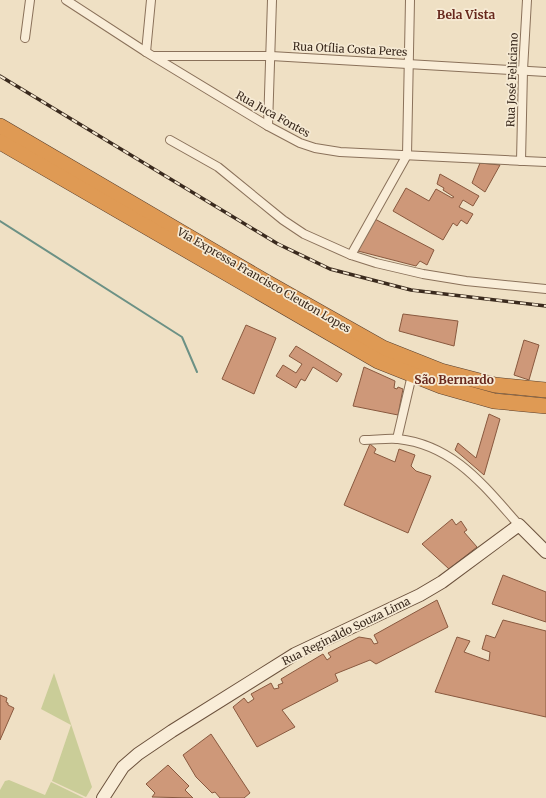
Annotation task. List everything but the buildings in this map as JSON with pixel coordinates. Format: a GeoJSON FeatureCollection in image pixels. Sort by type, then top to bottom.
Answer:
{"type":"FeatureCollection","features":[{"type":"Feature","properties":{"kind":"highway","name":"Via Expressa Francisco Cleuton Lopes"},"geometry":{"type":"LineString","coordinates":[[0,126],[266,282],[383,348],[441,371],[495,385],[546,390]]}},
{"type":"Feature","properties":{"kind":"highway","name":"Via Expressa Francisco Cleuton Lopes"},"geometry":{"type":"LineString","coordinates":[[0,142],[366,354],[412,375],[441,386],[494,401],[546,406]]}},
{"type":"Feature","properties":{"kind":"street"},"geometry":{"type":"LineString","coordinates":[[24,38],[30,0]]}},
{"type":"Feature","properties":{"kind":"street","name":"Rua Juca Fontes"},"geometry":{"type":"LineString","coordinates":[[66,0],[150,54],[268,126],[300,143],[315,148],[340,152],[546,162]]}},
{"type":"Feature","properties":{"kind":"street"},"geometry":{"type":"LineString","coordinates":[[150,54],[151,0]]}},
{"type":"Feature","properties":{"kind":"street"},"geometry":{"type":"LineString","coordinates":[[268,126],[272,56],[272,0]]}},
{"type":"Feature","properties":{"kind":"street"},"geometry":{"type":"LineString","coordinates":[[352,255],[407,155],[410,0]]}},
{"type":"Feature","properties":{"kind":"street","name":"Rua José Feliciano"},"geometry":{"type":"LineString","coordinates":[[521,161],[523,70],[527,0]]}},
{"type":"Feature","properties":{"kind":"street","name":"Rua Otília Costa Peres"},"geometry":{"type":"LineString","coordinates":[[150,54],[272,56],[546,72]]}},
{"type":"Feature","properties":{"kind":"street"},"geometry":{"type":"LineString","coordinates":[[170,140],[218,167],[283,220],[304,234],[352,255],[376,263],[423,274],[466,281],[546,289]]}},
{"type":"Feature","properties":{"kind":"street"},"geometry":{"type":"LineString","coordinates":[[397,439],[412,375]]}},
{"type":"Feature","properties":{"kind":"street"},"geometry":{"type":"LineString","coordinates":[[364,440],[397,439],[426,445],[452,458],[477,478],[519,525],[546,552]]}},
{"type":"Feature","properties":{"kind":"street","name":"Rua Reginaldo Souza Lima"},"geometry":{"type":"LineString","coordinates":[[103,798],[123,767],[138,754],[172,731],[295,654],[420,595],[442,582],[519,525]]}},
{"type":"Feature","properties":{"kind":"green space"},"geometry":{"type":"Polygon","coordinates":[[[54,673],[92,787],[86,797],[52,781],[71,725],[41,709],[54,673]]]}},
{"type":"Feature","properties":{"kind":"green space"},"geometry":{"type":"Polygon","coordinates":[[[9,780],[45,795],[51,782],[84,798],[0,798],[0,790],[5,781],[9,780]]]}},
{"type":"Feature","properties":{"kind":"waterway"},"geometry":{"type":"LineString","coordinates":[[0,221],[182,337],[197,372]]}},
{"type":"Feature","properties":{"kind":"railway"},"geometry":{"type":"LineString","coordinates":[[0,76],[278,244],[330,269],[411,290],[546,306]]}},
{"type":"Feature","properties":{"kind":"district","name":"Bela Vista"},"geometry":{"type":"Point","coordinates":[466,15]}},
{"type":"Feature","properties":{"kind":"district","name":"São Bernardo"},"geometry":{"type":"Point","coordinates":[454,380]}}]}
